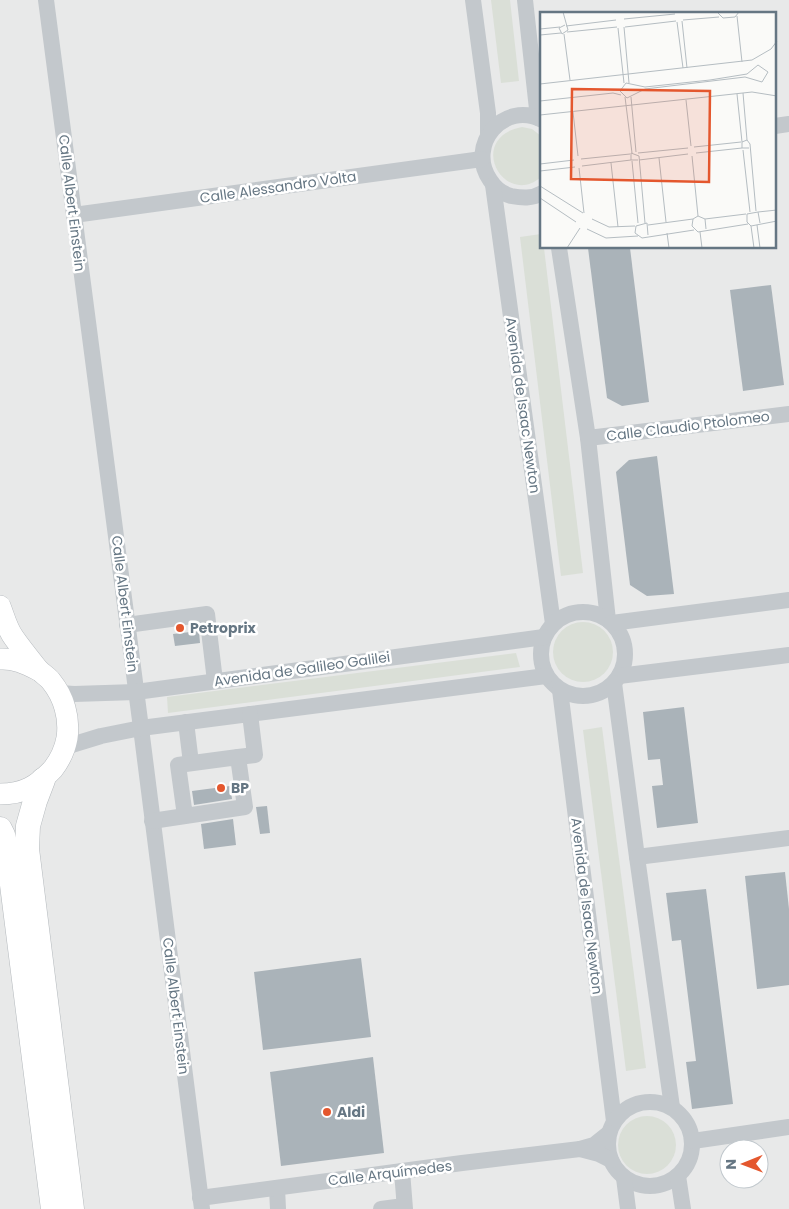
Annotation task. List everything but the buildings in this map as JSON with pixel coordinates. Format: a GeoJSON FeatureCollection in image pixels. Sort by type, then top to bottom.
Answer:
{"type":"FeatureCollection","features":[{"type":"Feature","properties":{"kind":"highway"},"geometry":{"type":"LineString","coordinates":[[43,780],[28,826],[27,849],[72,1209]]}},
{"type":"Feature","properties":{"kind":"highway"},"geometry":{"type":"LineString","coordinates":[[0,829],[9,861],[54,1209]]}},
{"type":"Feature","properties":{"kind":"main road"},"geometry":{"type":"LineString","coordinates":[[0,606],[12,635],[38,670]]}},
{"type":"Feature","properties":{"kind":"main road"},"geometry":{"type":"LineString","coordinates":[[0,659],[23,662],[38,670],[50,680],[60,693],[66,710],[68,728],[65,746],[56,765],[43,780],[28,789],[11,794],[0,794]]}},
{"type":"Feature","properties":{"kind":"street","name":"Calle Albert Einstein"},"geometry":{"type":"LineString","coordinates":[[46,0],[152,821],[188,1056],[201,1204]]}},
{"type":"Feature","properties":{"kind":"street"},"geometry":{"type":"LineString","coordinates":[[473,0],[488,113],[488,135]]}},
{"type":"Feature","properties":{"kind":"street"},"geometry":{"type":"LineString","coordinates":[[482,159],[483,146],[488,135],[497,124],[510,117],[524,115],[540,119],[525,0]]}},
{"type":"Feature","properties":{"kind":"street"},"geometry":{"type":"LineString","coordinates":[[776,126],[789,124]]}},
{"type":"Feature","properties":{"kind":"street","name":"Calle Alessandro Volta"},"geometry":{"type":"LineString","coordinates":[[74,215],[482,159]]}},
{"type":"Feature","properties":{"kind":"street","name":"Avenida de Isaac Newton"},"geometry":{"type":"LineString","coordinates":[[482,159],[485,173],[493,186],[549,630]]}},
{"type":"Feature","properties":{"kind":"street"},"geometry":{"type":"LineString","coordinates":[[493,186],[506,195],[521,198],[540,194]]}},
{"type":"Feature","properties":{"kind":"street"},"geometry":{"type":"LineString","coordinates":[[559,249],[588,438],[610,622]]}},
{"type":"Feature","properties":{"kind":"street","name":"Calle Claudio Ptolomeo"},"geometry":{"type":"LineString","coordinates":[[588,438],[789,414]]}},
{"type":"Feature","properties":{"kind":"street"},"geometry":{"type":"LineString","coordinates":[[610,622],[789,600]]}},
{"type":"Feature","properties":{"kind":"street"},"geometry":{"type":"LineString","coordinates":[[672,1107],[636,857],[617,680],[624,663],[625,649],[620,635],[610,622],[598,614],[586,612],[574,613],[563,617],[549,630],[541,650],[542,664],[546,676],[560,690],[574,696],[588,696],[602,692],[617,680],[789,655]]}},
{"type":"Feature","properties":{"kind":"street"},"geometry":{"type":"LineString","coordinates":[[127,624],[206,614],[215,681]]}},
{"type":"Feature","properties":{"kind":"street","name":"Avenida de Galileo Galilei"},"geometry":{"type":"LineString","coordinates":[[60,693],[136,692],[549,630]]}},
{"type":"Feature","properties":{"kind":"street"},"geometry":{"type":"LineString","coordinates":[[65,746],[141,728],[546,676]]}},
{"type":"Feature","properties":{"kind":"street","name":"Avenida de Isaac Newton"},"geometry":{"type":"LineString","coordinates":[[560,690],[612,1127]]}},
{"type":"Feature","properties":{"kind":"street"},"geometry":{"type":"LineString","coordinates":[[185,816],[178,765],[255,755],[250,714]]}},
{"type":"Feature","properties":{"kind":"street"},"geometry":{"type":"LineString","coordinates":[[186,722],[191,763]]}},
{"type":"Feature","properties":{"kind":"street"},"geometry":{"type":"LineString","coordinates":[[152,821],[245,807],[238,757]]}},
{"type":"Feature","properties":{"kind":"street"},"geometry":{"type":"LineString","coordinates":[[636,857],[789,838]]}},
{"type":"Feature","properties":{"kind":"street"},"geometry":{"type":"LineString","coordinates":[[646,1101],[659,1102],[672,1107],[680,1113],[691,1130],[692,1150],[690,1160],[685,1169],[666,1184],[651,1187],[637,1184],[624,1178],[616,1170],[611,1160],[608,1147],[612,1127],[623,1111],[634,1104],[646,1101]]}},
{"type":"Feature","properties":{"kind":"street","name":"Calle Arquímedes"},"geometry":{"type":"LineString","coordinates":[[201,1204],[277,1188],[580,1149],[594,1145],[612,1127]]}},
{"type":"Feature","properties":{"kind":"street"},"geometry":{"type":"LineString","coordinates":[[693,1140],[789,1127]]}},
{"type":"Feature","properties":{"kind":"street","name":"Calle Arquímedes"},"geometry":{"type":"LineString","coordinates":[[580,1149],[599,1154],[611,1160]]}},
{"type":"Feature","properties":{"kind":"street"},"geometry":{"type":"LineString","coordinates":[[382,1209],[405,1208],[402,1171]]}},
{"type":"Feature","properties":{"kind":"street"},"geometry":{"type":"LineString","coordinates":[[678,1176],[683,1209]]}},
{"type":"Feature","properties":{"kind":"street"},"geometry":{"type":"LineString","coordinates":[[624,1178],[628,1209]]}},
{"type":"Feature","properties":{"kind":"street"},"geometry":{"type":"LineString","coordinates":[[277,1188],[278,1209]]}},
{"type":"Feature","properties":{"kind":"shaded area"},"geometry":{"type":"Polygon","coordinates":[[[0,0],[789,0],[789,1209],[0,1209],[0,0]]]}},
{"type":"Feature","properties":{"kind":"shaded area"},"geometry":{"type":"Polygon","coordinates":[[[491,0],[510,0],[519,81],[501,83],[491,0]]]}},
{"type":"Feature","properties":{"kind":"shaded area"},"geometry":{"type":"Polygon","coordinates":[[[522,127],[532,129],[540,135],[540,178],[527,184],[514,184],[504,178],[496,168],[493,156],[496,144],[505,134],[522,127]]]}},
{"type":"Feature","properties":{"kind":"shaded area"},"geometry":{"type":"Polygon","coordinates":[[[540,234],[540,249],[544,249],[583,573],[561,576],[520,237],[540,234]]]}},
{"type":"Feature","properties":{"kind":"shaded area"},"geometry":{"type":"Polygon","coordinates":[[[583,622],[599,627],[604,631],[608,636],[613,652],[608,668],[604,673],[599,677],[583,682],[567,677],[562,673],[558,668],[553,652],[558,636],[562,631],[567,627],[583,622]]]}},
{"type":"Feature","properties":{"kind":"shaded area"},"geometry":{"type":"Polygon","coordinates":[[[516,653],[520,667],[168,713],[167,697],[516,653]]]}},
{"type":"Feature","properties":{"kind":"shaded area"},"geometry":{"type":"Polygon","coordinates":[[[602,727],[646,1068],[626,1071],[583,730],[602,727]]]}},
{"type":"Feature","properties":{"kind":"shaded area"},"geometry":{"type":"Polygon","coordinates":[[[641,1116],[653,1116],[668,1124],[676,1139],[676,1151],[668,1166],[653,1174],[641,1174],[626,1166],[618,1151],[618,1139],[626,1124],[641,1116]]]}},
{"type":"Feature","properties":{"kind":"place","name":"Petroprix"},"geometry":{"type":"Point","coordinates":[180,628]}},
{"type":"Feature","properties":{"kind":"place","name":"BP"},"geometry":{"type":"Point","coordinates":[221,788]}},
{"type":"Feature","properties":{"kind":"place","name":"Aldi"},"geometry":{"type":"Point","coordinates":[327,1112]}}]}
